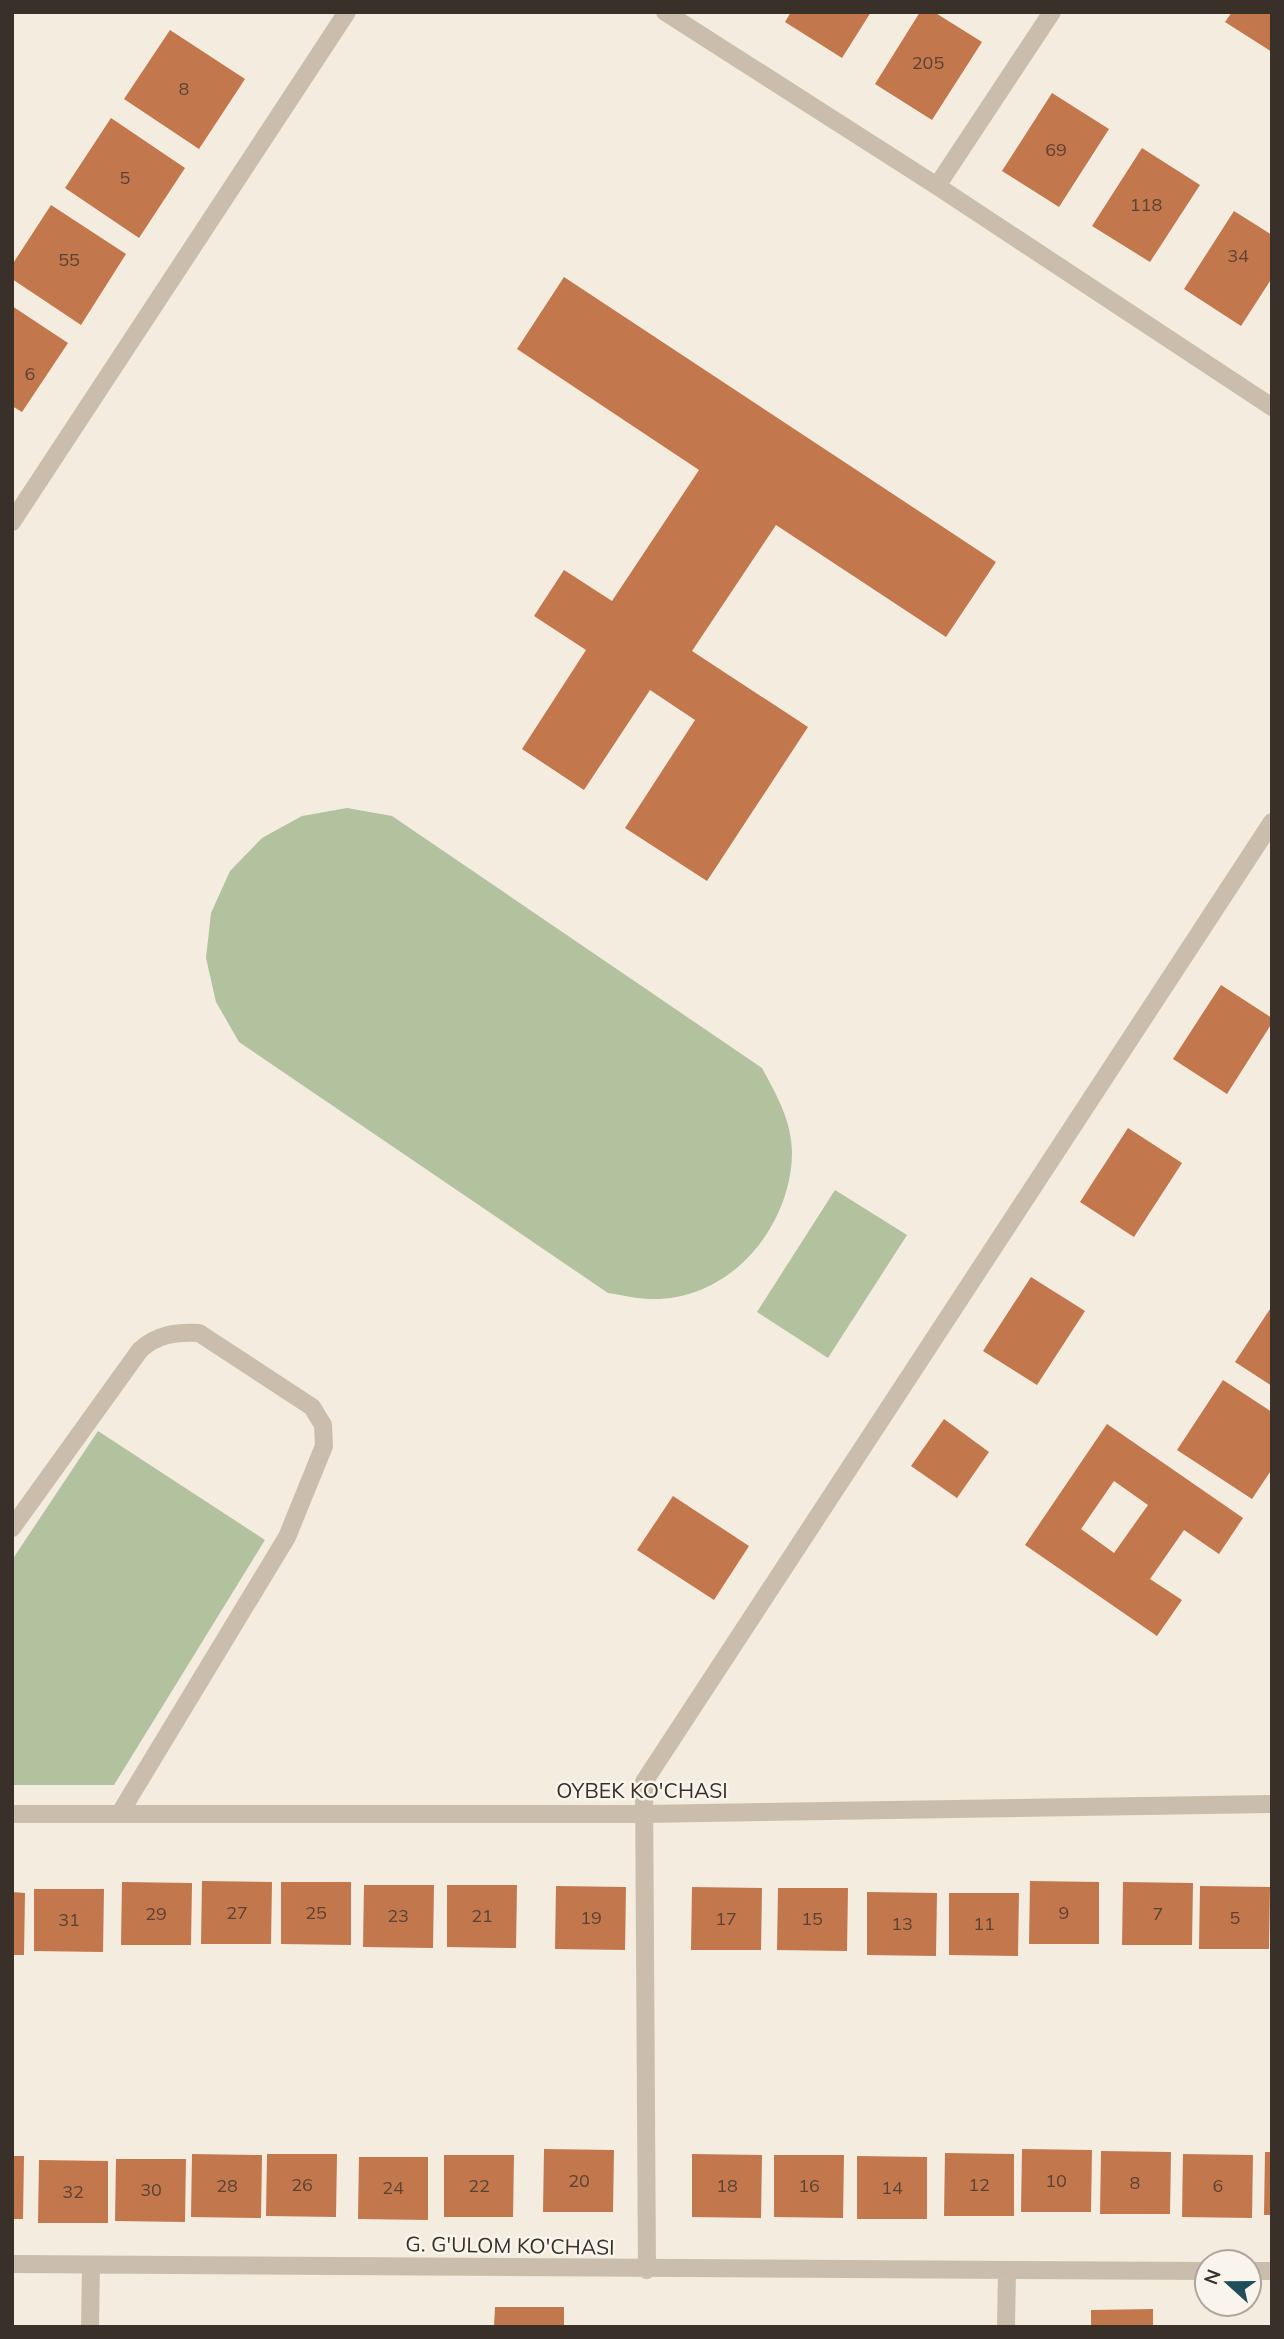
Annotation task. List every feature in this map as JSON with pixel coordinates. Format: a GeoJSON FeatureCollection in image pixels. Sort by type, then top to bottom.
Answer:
{"type":"FeatureCollection","features":[{"type":"Feature","properties":{"kind":"street"},"geometry":{"type":"LineString","coordinates":[[12,522],[347,12]]}},
{"type":"Feature","properties":{"kind":"street"},"geometry":{"type":"LineString","coordinates":[[665,12],[937,186],[1272,407]]}},
{"type":"Feature","properties":{"kind":"street"},"geometry":{"type":"LineString","coordinates":[[937,186],[1052,12]]}},
{"type":"Feature","properties":{"kind":"street"},"geometry":{"type":"LineString","coordinates":[[647,2270],[644,1782],[1272,822]]}},
{"type":"Feature","properties":{"kind":"street"},"geometry":{"type":"LineString","coordinates":[[12,1528],[140,1350],[154,1338],[178,1332],[199,1333],[312,1407],[323,1425],[324,1446],[287,1537],[120,1814]]}},
{"type":"Feature","properties":{"kind":"street","name":"OYBEK KO'CHASI"},"geometry":{"type":"LineString","coordinates":[[12,1814],[644,1814],[1272,1804]]}},
{"type":"Feature","properties":{"kind":"street","name":"G. G'ULOM KO'CHASI"},"geometry":{"type":"LineString","coordinates":[[12,2264],[647,2270],[1193,2271]]}},
{"type":"Feature","properties":{"kind":"street"},"geometry":{"type":"LineString","coordinates":[[90,2327],[91,2265]]}},
{"type":"Feature","properties":{"kind":"street"},"geometry":{"type":"LineString","coordinates":[[1006,2327],[1007,2271]]}},
{"type":"Feature","properties":{"kind":"green space"},"geometry":{"type":"Polygon","coordinates":[[[347,808],[392,816],[762,1068],[782,1108],[792,1153],[789,1181],[781,1207],[768,1232],[751,1255],[730,1273],[706,1287],[680,1296],[646,1299],[608,1293],[239,1042],[216,1002],[206,958],[211,913],[230,871],[262,838],[302,816],[347,808]]]}},
{"type":"Feature","properties":{"kind":"green space"},"geometry":{"type":"Polygon","coordinates":[[[835,1190],[907,1235],[828,1358],[757,1312],[835,1190]]]}},
{"type":"Feature","properties":{"kind":"green space"},"geometry":{"type":"Polygon","coordinates":[[[98,1431],[265,1540],[114,1785],[12,1785],[12,1560],[98,1431]]]}},
{"type":"Feature","properties":{"kind":"building"},"geometry":{"type":"Polygon","coordinates":[[[791,12],[871,12],[842,58],[785,22],[791,12]]]}},
{"type":"Feature","properties":{"kind":"building"},"geometry":{"type":"Polygon","coordinates":[[[920,12],[934,12],[982,42],[932,120],[875,84],[920,12]]]}},
{"type":"Feature","properties":{"kind":"building"},"geometry":{"type":"Polygon","coordinates":[[[1232,12],[1272,12],[1272,52],[1225,22],[1232,12]]]}},
{"type":"Feature","properties":{"kind":"building"},"geometry":{"type":"Polygon","coordinates":[[[170,30],[245,79],[199,149],[124,99],[170,30]]]}},
{"type":"Feature","properties":{"kind":"building"},"geometry":{"type":"Polygon","coordinates":[[[1052,93],[1109,129],[1059,207],[1002,171],[1052,93]]]}},
{"type":"Feature","properties":{"kind":"building"},"geometry":{"type":"Polygon","coordinates":[[[111,118],[185,168],[139,238],[65,188],[111,118]]]}},
{"type":"Feature","properties":{"kind":"building"},"geometry":{"type":"Polygon","coordinates":[[[1142,148],[1200,185],[1150,262],[1092,226],[1142,148]]]}},
{"type":"Feature","properties":{"kind":"building"},"geometry":{"type":"Polygon","coordinates":[[[51,205],[126,254],[81,325],[12,279],[12,265],[51,205]]]}},
{"type":"Feature","properties":{"kind":"building"},"geometry":{"type":"Polygon","coordinates":[[[1234,211],[1272,235],[1272,278],[1241,326],[1184,289],[1234,211]]]}},
{"type":"Feature","properties":{"kind":"building"},"geometry":{"type":"Polygon","coordinates":[[[564,277],[996,562],[946,637],[776,525],[692,651],[808,727],[707,881],[625,828],[695,720],[650,690],[584,790],[522,749],[586,650],[534,616],[564,570],[612,601],[699,470],[517,349],[564,277]]]}},
{"type":"Feature","properties":{"kind":"building"},"geometry":{"type":"Polygon","coordinates":[[[12,306],[68,343],[22,412],[12,406],[12,306]]]}},
{"type":"Feature","properties":{"kind":"building"},"geometry":{"type":"Polygon","coordinates":[[[1221,985],[1272,1018],[1272,1023],[1227,1094],[1173,1059],[1221,985]]]}},
{"type":"Feature","properties":{"kind":"building"},"geometry":{"type":"Polygon","coordinates":[[[1128,1128],[1182,1163],[1134,1237],[1080,1202],[1128,1128]]]}},
{"type":"Feature","properties":{"kind":"building"},"geometry":{"type":"Polygon","coordinates":[[[1031,1277],[1085,1311],[1037,1385],[983,1351],[1031,1277]]]}},
{"type":"Feature","properties":{"kind":"building"},"geometry":{"type":"Polygon","coordinates":[[[1272,1306],[1272,1386],[1235,1362],[1272,1306]]]}},
{"type":"Feature","properties":{"kind":"building"},"geometry":{"type":"Polygon","coordinates":[[[1223,1380],[1272,1412],[1272,1469],[1252,1499],[1177,1450],[1223,1380]]]}},
{"type":"Feature","properties":{"kind":"building"},"geometry":{"type":"Polygon","coordinates":[[[944,1419],[989,1452],[957,1498],[911,1466],[944,1419]]]}},
{"type":"Feature","properties":{"kind":"building"},"geometry":{"type":"Polygon","coordinates":[[[1107,1424],[1243,1518],[1219,1554],[1184,1530],[1150,1579],[1182,1600],[1157,1636],[1025,1545],[1107,1424]],[[1114,1481],[1081,1529],[1114,1553],[1148,1505],[1114,1481]]]}},
{"type":"Feature","properties":{"kind":"building"},"geometry":{"type":"Polygon","coordinates":[[[673,1496],[749,1546],[714,1600],[637,1550],[673,1496]]]}},
{"type":"Feature","properties":{"kind":"building"},"geometry":{"type":"Polygon","coordinates":[[[202,1881],[272,1882],[271,1944],[201,1944],[202,1881]]]}},
{"type":"Feature","properties":{"kind":"building"},"geometry":{"type":"Polygon","coordinates":[[[1030,1881],[1099,1882],[1099,1944],[1029,1944],[1030,1881]]]}},
{"type":"Feature","properties":{"kind":"building"},"geometry":{"type":"Polygon","coordinates":[[[122,1882],[192,1883],[191,1945],[121,1945],[122,1882]]]}},
{"type":"Feature","properties":{"kind":"building"},"geometry":{"type":"Polygon","coordinates":[[[281,1882],[351,1882],[351,1945],[281,1944],[281,1882]]]}},
{"type":"Feature","properties":{"kind":"building"},"geometry":{"type":"Polygon","coordinates":[[[1123,1882],[1193,1883],[1192,1945],[1122,1945],[1123,1882]]]}},
{"type":"Feature","properties":{"kind":"building"},"geometry":{"type":"Polygon","coordinates":[[[364,1885],[434,1885],[433,1948],[363,1947],[364,1885]]]}},
{"type":"Feature","properties":{"kind":"building"},"geometry":{"type":"Polygon","coordinates":[[[447,1885],[517,1885],[516,1948],[447,1947],[447,1885]]]}},
{"type":"Feature","properties":{"kind":"building"},"geometry":{"type":"Polygon","coordinates":[[[556,1886],[626,1887],[625,1950],[555,1949],[556,1886]]]}},
{"type":"Feature","properties":{"kind":"building"},"geometry":{"type":"Polygon","coordinates":[[[1200,1886],[1270,1887],[1269,1949],[1199,1949],[1200,1886]]]}},
{"type":"Feature","properties":{"kind":"building"},"geometry":{"type":"Polygon","coordinates":[[[692,1887],[762,1888],[761,1950],[691,1950],[692,1887]]]}},
{"type":"Feature","properties":{"kind":"building"},"geometry":{"type":"Polygon","coordinates":[[[778,1888],[848,1888],[847,1951],[777,1950],[778,1888]]]}},
{"type":"Feature","properties":{"kind":"building"},"geometry":{"type":"Polygon","coordinates":[[[34,1889],[104,1889],[103,1952],[34,1951],[34,1889]]]}},
{"type":"Feature","properties":{"kind":"building"},"geometry":{"type":"Polygon","coordinates":[[[12,1892],[25,1893],[24,1955],[12,1955],[12,1892]]]}},
{"type":"Feature","properties":{"kind":"building"},"geometry":{"type":"Polygon","coordinates":[[[867,1892],[937,1893],[936,1956],[867,1955],[867,1892]]]}},
{"type":"Feature","properties":{"kind":"building"},"geometry":{"type":"Polygon","coordinates":[[[949,1893],[1019,1893],[1018,1956],[949,1955],[949,1893]]]}},
{"type":"Feature","properties":{"kind":"building"},"geometry":{"type":"Polygon","coordinates":[[[544,2149],[614,2150],[613,2212],[543,2212],[544,2149]]]}},
{"type":"Feature","properties":{"kind":"building"},"geometry":{"type":"Polygon","coordinates":[[[1022,2149],[1092,2150],[1091,2212],[1021,2212],[1022,2149]]]}},
{"type":"Feature","properties":{"kind":"building"},"geometry":{"type":"Polygon","coordinates":[[[1101,2151],[1171,2152],[1170,2214],[1100,2214],[1101,2151]]]}},
{"type":"Feature","properties":{"kind":"building"},"geometry":{"type":"Polygon","coordinates":[[[1265,2152],[1272,2152],[1272,2215],[1264,2215],[1265,2152]]]}},
{"type":"Feature","properties":{"kind":"building"},"geometry":{"type":"Polygon","coordinates":[[[945,2153],[1014,2154],[1014,2216],[944,2216],[945,2153]]]}},
{"type":"Feature","properties":{"kind":"building"},"geometry":{"type":"Polygon","coordinates":[[[192,2154],[262,2155],[261,2218],[191,2217],[192,2154]]]}},
{"type":"Feature","properties":{"kind":"building"},"geometry":{"type":"Polygon","coordinates":[[[267,2154],[337,2154],[336,2217],[266,2216],[267,2154]]]}},
{"type":"Feature","properties":{"kind":"building"},"geometry":{"type":"Polygon","coordinates":[[[692,2154],[762,2155],[761,2218],[692,2217],[692,2154]]]}},
{"type":"Feature","properties":{"kind":"building"},"geometry":{"type":"Polygon","coordinates":[[[1183,2154],[1253,2155],[1252,2218],[1182,2217],[1183,2154]]]}},
{"type":"Feature","properties":{"kind":"building"},"geometry":{"type":"Polygon","coordinates":[[[444,2155],[514,2155],[513,2217],[444,2217],[444,2155]]]}},
{"type":"Feature","properties":{"kind":"building"},"geometry":{"type":"Polygon","coordinates":[[[774,2155],[844,2155],[843,2218],[774,2217],[774,2155]]]}},
{"type":"Feature","properties":{"kind":"building"},"geometry":{"type":"Polygon","coordinates":[[[12,2156],[24,2156],[23,2219],[12,2219],[12,2156]]]}},
{"type":"Feature","properties":{"kind":"building"},"geometry":{"type":"Polygon","coordinates":[[[857,2156],[927,2157],[927,2219],[857,2219],[857,2156]]]}},
{"type":"Feature","properties":{"kind":"building"},"geometry":{"type":"Polygon","coordinates":[[[359,2157],[428,2157],[428,2220],[358,2219],[359,2157]]]}},
{"type":"Feature","properties":{"kind":"building"},"geometry":{"type":"Polygon","coordinates":[[[116,2159],[186,2159],[185,2222],[115,2221],[116,2159]]]}},
{"type":"Feature","properties":{"kind":"building"},"geometry":{"type":"Polygon","coordinates":[[[39,2160],[108,2161],[108,2223],[38,2223],[39,2160]]]}},
{"type":"Feature","properties":{"kind":"building"},"geometry":{"type":"Polygon","coordinates":[[[495,2307],[564,2307],[564,2327],[494,2327],[495,2307]]]}},
{"type":"Feature","properties":{"kind":"building"},"geometry":{"type":"Polygon","coordinates":[[[1153,2309],[1153,2327],[1091,2327],[1091,2310],[1153,2309]]]}}]}
